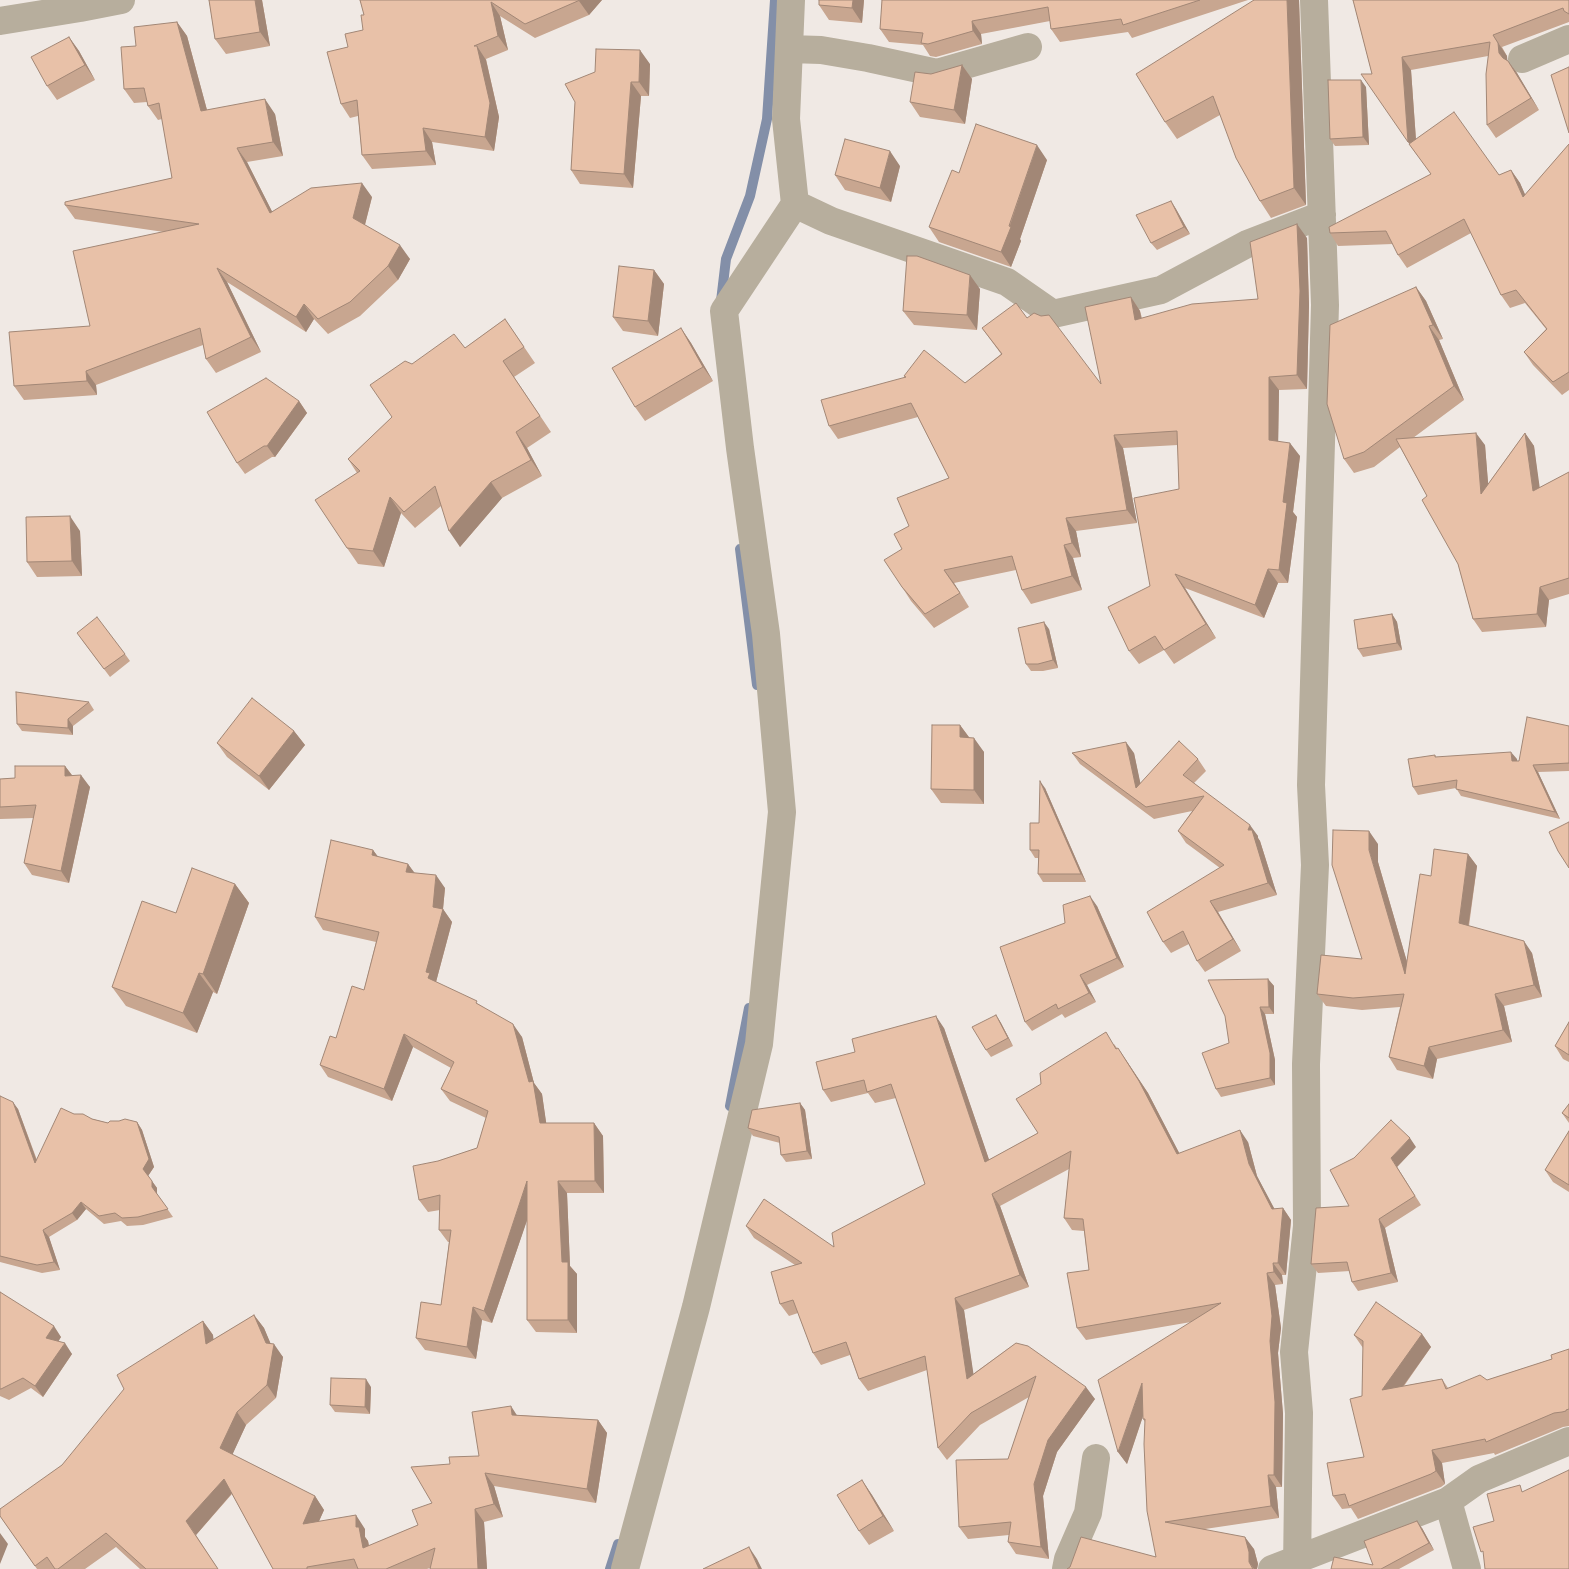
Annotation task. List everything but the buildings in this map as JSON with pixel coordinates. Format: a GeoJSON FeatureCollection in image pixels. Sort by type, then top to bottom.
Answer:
{"type":"FeatureCollection","features":[{"type":"Feature","properties":{"kind":"street"},"geometry":{"type":"LineString","coordinates":[[0,21],[121,0]]}},
{"type":"Feature","properties":{"kind":"street"},"geometry":{"type":"LineString","coordinates":[[625,1569],[696,1307],[759,1044],[782,812],[766,634],[740,448],[724,311],[795,204],[786,119],[792,0]]}},
{"type":"Feature","properties":{"kind":"street"},"geometry":{"type":"LineString","coordinates":[[1298,1564],[1298,1413],[1294,1352],[1307,1226],[1306,1064],[1314,865],[1311,785],[1326,305],[1314,0]]}},
{"type":"Feature","properties":{"kind":"street"},"geometry":{"type":"LineString","coordinates":[[1522,58],[1569,39]]}},
{"type":"Feature","properties":{"kind":"street"},"geometry":{"type":"LineString","coordinates":[[789,49],[821,50],[937,73],[1028,47]]}},
{"type":"Feature","properties":{"kind":"street"},"geometry":{"type":"LineString","coordinates":[[795,204],[831,221],[1007,282],[1053,314],[1162,290],[1247,244],[1322,215]]}},
{"type":"Feature","properties":{"kind":"street"},"geometry":{"type":"LineString","coordinates":[[1272,1569],[1298,1564],[1448,1501],[1479,1479],[1569,1441]]}},
{"type":"Feature","properties":{"kind":"street"},"geometry":{"type":"LineString","coordinates":[[1066,1569],[1068,1559],[1088,1513],[1096,1458]]}},
{"type":"Feature","properties":{"kind":"street"},"geometry":{"type":"LineString","coordinates":[[1448,1501],[1467,1569]]}},
{"type":"Feature","properties":{"kind":"waterway"},"geometry":{"type":"LineString","coordinates":[[721,301],[726,259],[750,196],[767,119],[775,0]]}},
{"type":"Feature","properties":{"kind":"waterway"},"geometry":{"type":"LineString","coordinates":[[740,549],[757,685]]}},
{"type":"Feature","properties":{"kind":"waterway"},"geometry":{"type":"LineString","coordinates":[[730,1106],[749,1008]]}},
{"type":"Feature","properties":{"kind":"waterway"},"geometry":{"type":"LineString","coordinates":[[610,1569],[618,1544]]}}]}
